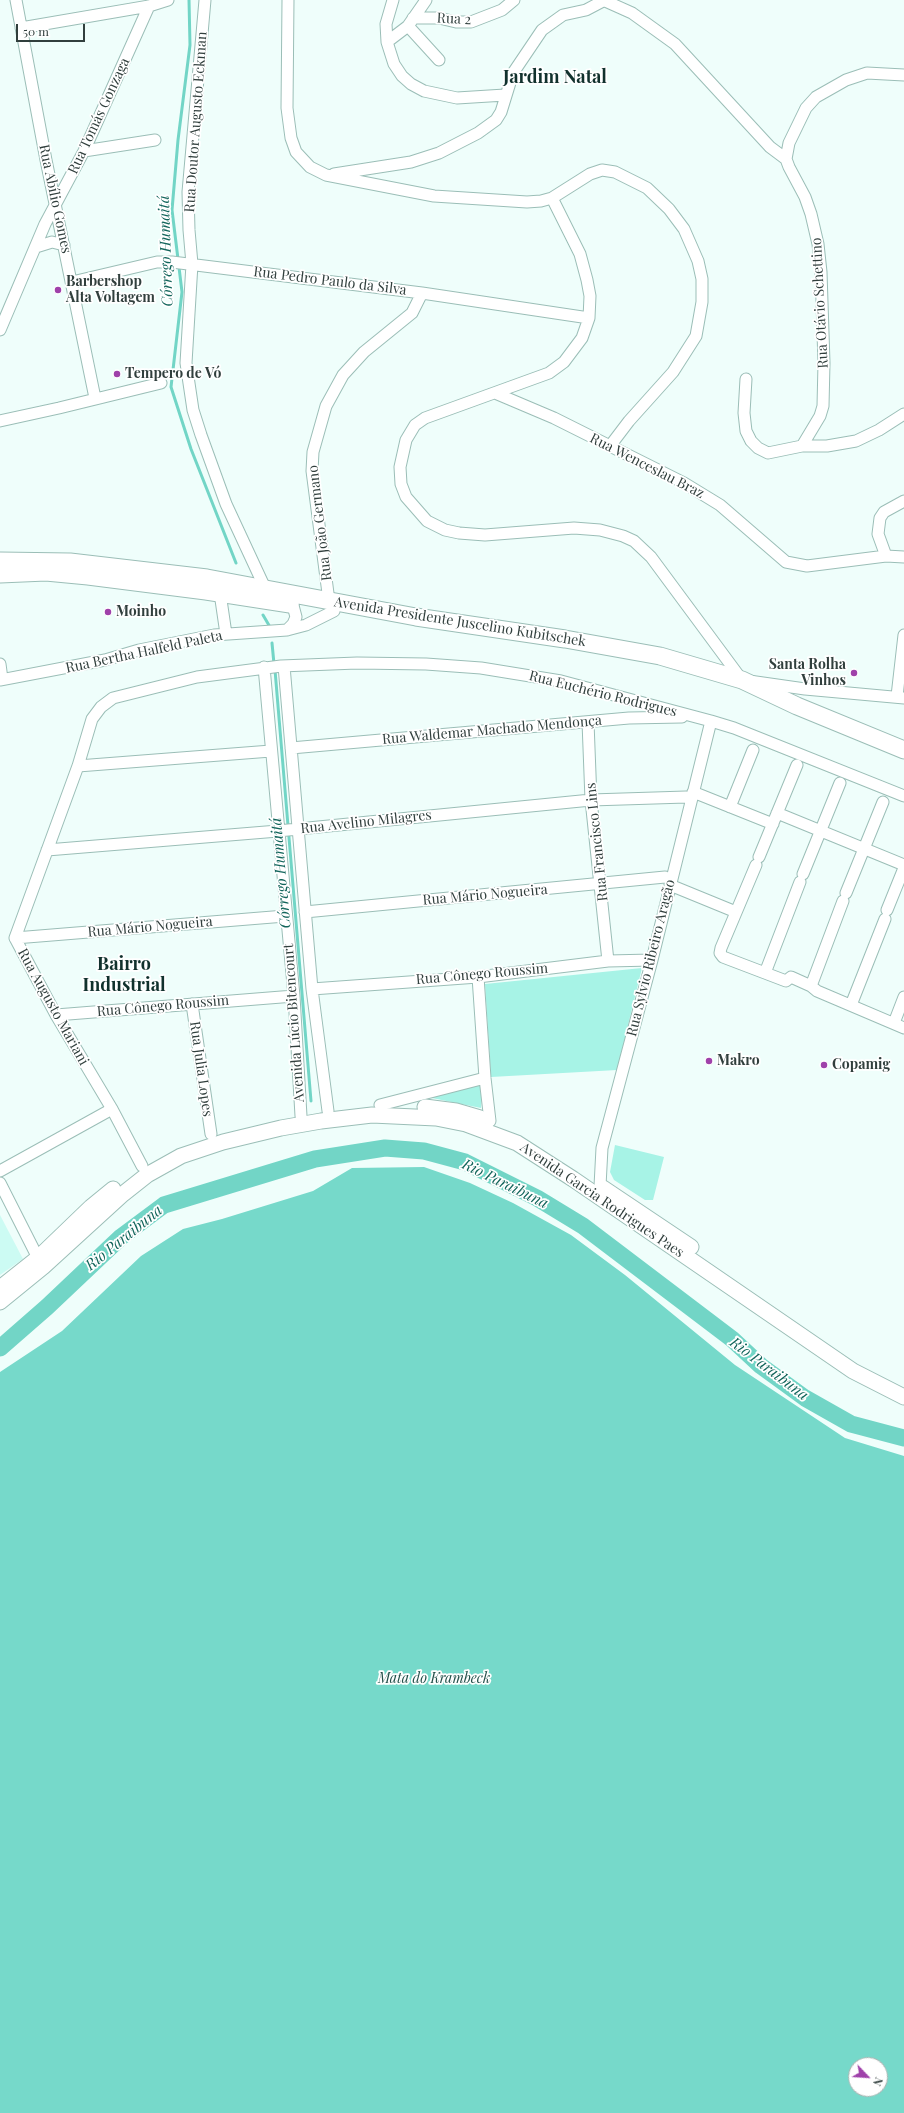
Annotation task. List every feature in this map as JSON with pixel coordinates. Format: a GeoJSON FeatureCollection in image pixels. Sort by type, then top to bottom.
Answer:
{"type":"FeatureCollection","features":[{"type":"Feature","properties":{"kind":"highway","name":"Avenida Presidente Juscelino Kubitschek"},"geometry":{"type":"LineString","coordinates":[[0,561],[70,562],[113,566],[265,588],[292,599]]}},
{"type":"Feature","properties":{"kind":"highway","name":"Avenida Presidente Juscelino Kubitschek"},"geometry":{"type":"LineString","coordinates":[[0,574],[46,572],[72,574],[220,593],[292,599],[630,659],[695,675],[741,689],[904,761]]}},
{"type":"Feature","properties":{"kind":"highway","name":"Avenida Presidente Juscelino Kubitschek"},"geometry":{"type":"LineString","coordinates":[[332,606],[416,617],[631,650],[688,663],[742,680],[797,706],[904,750]]}},
{"type":"Feature","properties":{"kind":"main road","name":"Avenida Garcia Rodrigues Paes"},"geometry":{"type":"LineString","coordinates":[[40,1262],[91,1207],[142,1166],[211,1134],[328,1111],[380,1105],[456,1111],[490,1122],[525,1137],[598,1191],[853,1371],[904,1397]]}},
{"type":"Feature","properties":{"kind":"main road"},"geometry":{"type":"LineString","coordinates":[[281,1128],[293,1122],[321,1117],[328,1111]]}},
{"type":"Feature","properties":{"kind":"main road","name":"Avenida Garcia Rodrigues Paes"},"geometry":{"type":"LineString","coordinates":[[40,1262],[147,1175],[181,1156],[202,1148],[281,1128],[372,1115],[436,1118],[495,1133],[516,1143],[598,1191],[867,1369],[904,1385]]}},
{"type":"Feature","properties":{"kind":"main road"},"geometry":{"type":"LineString","coordinates":[[456,1122],[462,1119],[486,1124],[490,1122]]}},
{"type":"Feature","properties":{"kind":"main road"},"geometry":{"type":"LineString","coordinates":[[98,1215],[116,1192],[141,1172],[142,1166]]}},
{"type":"Feature","properties":{"kind":"main road"},"geometry":{"type":"LineString","coordinates":[[0,1288],[40,1262]]}},
{"type":"Feature","properties":{"kind":"main road"},"geometry":{"type":"LineString","coordinates":[[0,1302],[40,1262]]}},
{"type":"Feature","properties":{"kind":"street","name":"Rua Abílio Gomes"},"geometry":{"type":"LineString","coordinates":[[16,0],[95,398]]}},
{"type":"Feature","properties":{"kind":"street"},"geometry":{"type":"LineString","coordinates":[[21,28],[150,6],[168,0]]}},
{"type":"Feature","properties":{"kind":"street","name":"Rua Doutor Augusto Eckman"},"geometry":{"type":"LineString","coordinates":[[205,0],[188,192],[189,230],[186,363],[193,410],[226,504],[265,588]]}},
{"type":"Feature","properties":{"kind":"street"},"geometry":{"type":"LineString","coordinates":[[288,0],[287,108],[291,138],[296,152],[310,167],[326,175],[376,186],[463,199],[527,202],[541,201],[552,198],[590,174],[602,170],[615,172],[628,177],[647,188],[669,209],[684,229],[698,261],[702,279],[702,302],[696,336],[673,372],[629,421],[610,446]]}},
{"type":"Feature","properties":{"kind":"street"},"geometry":{"type":"LineString","coordinates":[[393,0],[386,24],[387,42],[394,64],[402,76],[411,84],[424,91],[457,98],[505,95]]}},
{"type":"Feature","properties":{"kind":"street"},"geometry":{"type":"LineString","coordinates":[[387,42],[410,22],[426,0]]}},
{"type":"Feature","properties":{"kind":"street","name":"Rua 2"},"geometry":{"type":"LineString","coordinates":[[410,22],[439,18],[456,22],[471,22],[502,10],[514,0]]}},
{"type":"Feature","properties":{"kind":"street"},"geometry":{"type":"LineString","coordinates":[[326,175],[411,162],[439,153],[478,133],[496,120],[501,112],[512,73],[542,30],[563,15],[586,10],[604,0],[632,13],[675,44],[770,146],[786,159],[794,130],[806,108],[816,96],[846,80],[867,73],[904,75]]}},
{"type":"Feature","properties":{"kind":"street","name":"Rua Tomás Gonzaga"},"geometry":{"type":"LineString","coordinates":[[0,330],[56,203],[84,151],[150,6]]}},
{"type":"Feature","properties":{"kind":"street"},"geometry":{"type":"LineString","coordinates":[[410,22],[439,60]]}},
{"type":"Feature","properties":{"kind":"street"},"geometry":{"type":"LineString","coordinates":[[84,151],[155,140]]}},
{"type":"Feature","properties":{"kind":"street","name":"Rua Otávio Schettino"},"geometry":{"type":"LineString","coordinates":[[786,159],[788,167],[805,197],[811,214],[818,244],[821,272],[824,363],[823,406],[820,416],[802,446]]}},
{"type":"Feature","properties":{"kind":"street"},"geometry":{"type":"LineString","coordinates":[[552,198],[580,254],[590,296],[589,318],[582,338],[564,362],[549,373],[425,418],[410,431],[402,452],[400,467],[401,484],[411,505],[427,521],[445,530],[459,533],[484,536],[574,528],[609,532],[634,541],[651,557],[742,680],[805,689],[900,697],[904,635]]}},
{"type":"Feature","properties":{"kind":"street"},"geometry":{"type":"LineString","coordinates":[[36,247],[52,242],[64,245]]}},
{"type":"Feature","properties":{"kind":"street","name":"Rua Pedro Paulo da Silva"},"geometry":{"type":"LineString","coordinates":[[72,282],[157,262],[172,262],[422,293],[589,318]]}},
{"type":"Feature","properties":{"kind":"street","name":"Rua João Germano"},"geometry":{"type":"LineString","coordinates":[[332,606],[312,470],[313,452],[326,406],[343,375],[364,352],[412,313],[422,293]]}},
{"type":"Feature","properties":{"kind":"street"},"geometry":{"type":"LineString","coordinates":[[746,379],[744,413],[746,431],[751,441],[758,448],[768,453],[802,446],[827,446],[856,441],[879,430],[904,414]]}},
{"type":"Feature","properties":{"kind":"street"},"geometry":{"type":"LineString","coordinates":[[0,421],[161,383]]}},
{"type":"Feature","properties":{"kind":"street","name":"Rua Wenceslau Braz"},"geometry":{"type":"LineString","coordinates":[[496,392],[554,418],[666,473],[720,505],[786,562],[807,566],[886,556],[904,557]]}},
{"type":"Feature","properties":{"kind":"street"},"geometry":{"type":"LineString","coordinates":[[886,556],[878,534],[880,518],[884,512],[904,502]]}},
{"type":"Feature","properties":{"kind":"street"},"geometry":{"type":"LineString","coordinates":[[220,593],[226,634]]}},
{"type":"Feature","properties":{"kind":"street"},"geometry":{"type":"LineString","coordinates":[[287,630],[296,617],[292,599]]}},
{"type":"Feature","properties":{"kind":"street","name":"Rua Bertha Halfeld Paleta"},"geometry":{"type":"LineString","coordinates":[[1,680],[105,660],[139,650],[176,642],[226,634],[287,630],[306,625],[332,606]]}},
{"type":"Feature","properties":{"kind":"street","name":"Rua Euchério Rodrigues"},"geometry":{"type":"LineString","coordinates":[[101,706],[113,698],[197,677],[266,667],[357,663],[426,664],[481,668],[561,681],[711,721],[734,728],[904,796]]}},
{"type":"Feature","properties":{"kind":"street"},"geometry":{"type":"LineString","coordinates":[[0,664],[1,680]]}},
{"type":"Feature","properties":{"kind":"street","name":"Avenida Lúcio Bitencourt"},"geometry":{"type":"LineString","coordinates":[[282,666],[291,748],[296,829],[312,989],[328,1111]]}},
{"type":"Feature","properties":{"kind":"street","name":"Avenida Lúcio Bitencourt"},"geometry":{"type":"LineString","coordinates":[[266,667],[294,996],[301,1116]]}},
{"type":"Feature","properties":{"kind":"street"},"geometry":{"type":"LineString","coordinates":[[797,706],[798,697],[805,689]]}},
{"type":"Feature","properties":{"kind":"street"},"geometry":{"type":"LineString","coordinates":[[629,718],[633,699]]}},
{"type":"Feature","properties":{"kind":"street","name":"Rua Augusto Mariani"},"geometry":{"type":"LineString","coordinates":[[101,706],[92,720],[78,766],[15,938],[56,1015],[112,1109],[142,1166]]}},
{"type":"Feature","properties":{"kind":"street","name":"Rua Waldemar Machado Mendonça"},"geometry":{"type":"LineString","coordinates":[[291,748],[629,718],[692,716]]}},
{"type":"Feature","properties":{"kind":"street","name":"Rua Sylvio Ribeiro Aragão"},"geometry":{"type":"LineString","coordinates":[[598,1191],[602,1148],[652,960],[668,881],[690,794],[711,721]]}},
{"type":"Feature","properties":{"kind":"street","name":"Rua Francisco Lins"},"geometry":{"type":"LineString","coordinates":[[588,722],[591,800],[608,961]]}},
{"type":"Feature","properties":{"kind":"street"},"geometry":{"type":"LineString","coordinates":[[78,766],[272,750]]}},
{"type":"Feature","properties":{"kind":"street"},"geometry":{"type":"LineString","coordinates":[[730,807],[754,750]]}},
{"type":"Feature","properties":{"kind":"street"},"geometry":{"type":"LineString","coordinates":[[797,765],[720,953],[722,957],[786,981],[791,977],[811,986],[817,991],[899,1025],[904,997]]}},
{"type":"Feature","properties":{"kind":"street"},"geometry":{"type":"LineString","coordinates":[[765,973],[840,783]]}},
{"type":"Feature","properties":{"kind":"street"},"geometry":{"type":"LineString","coordinates":[[690,794],[730,807],[773,824]]}},
{"type":"Feature","properties":{"kind":"street","name":"Rua Avelino Milagres"},"geometry":{"type":"LineString","coordinates":[[47,850],[296,829],[591,800],[690,794]]}},
{"type":"Feature","properties":{"kind":"street"},"geometry":{"type":"LineString","coordinates":[[811,986],[844,897],[884,802]]}},
{"type":"Feature","properties":{"kind":"street"},"geometry":{"type":"LineString","coordinates":[[777,813],[904,866],[851,1005]]}},
{"type":"Feature","properties":{"kind":"street"},"geometry":{"type":"LineString","coordinates":[[668,881],[736,912]]}},
{"type":"Feature","properties":{"kind":"street","name":"Rua Mário Nogueira"},"geometry":{"type":"LineString","coordinates":[[305,912],[601,884],[668,881]]}},
{"type":"Feature","properties":{"kind":"street","name":"Rua Mário Nogueira"},"geometry":{"type":"LineString","coordinates":[[15,938],[286,916]]}},
{"type":"Feature","properties":{"kind":"street","name":"Rua Cônego Roussim"},"geometry":{"type":"LineString","coordinates":[[312,989],[478,977],[608,961],[652,960]]}},
{"type":"Feature","properties":{"kind":"street"},"geometry":{"type":"LineString","coordinates":[[478,977],[485,1078],[490,1122]]}},
{"type":"Feature","properties":{"kind":"street","name":"Rua Cônego Roussim"},"geometry":{"type":"LineString","coordinates":[[56,1015],[294,996]]}},
{"type":"Feature","properties":{"kind":"street","name":"Rua Julia Lopes"},"geometry":{"type":"LineString","coordinates":[[192,1004],[211,1134]]}},
{"type":"Feature","properties":{"kind":"street","name":"Avenida Garcia Rodrigues Paes"},"geometry":{"type":"LineString","coordinates":[[380,1105],[485,1078]]}},
{"type":"Feature","properties":{"kind":"street"},"geometry":{"type":"LineString","coordinates":[[0,1172],[112,1109]]}},
{"type":"Feature","properties":{"kind":"street"},"geometry":{"type":"LineString","coordinates":[[0,1183],[40,1262]]}},
{"type":"Feature","properties":{"kind":"shaded area"},"geometry":{"type":"Polygon","coordinates":[[[642,968],[617,1070],[491,1077],[485,984],[642,968]]]}},
{"type":"Feature","properties":{"kind":"shaded area"},"geometry":{"type":"Polygon","coordinates":[[[483,1081],[481,1108],[427,1097],[483,1081]]]}},
{"type":"Feature","properties":{"kind":"shaded area"},"geometry":{"type":"Polygon","coordinates":[[[615,1145],[664,1157],[653,1200],[645,1200],[614,1180],[610,1172],[615,1145]]]}},
{"type":"Feature","properties":{"kind":"shaded area"},"geometry":{"type":"Polygon","coordinates":[[[0,1215],[23,1259],[0,1275],[0,1215]]]}},
{"type":"Feature","properties":{"kind":"green space","name":"Mata do Krambeck"},"geometry":{"type":"Polygon","coordinates":[[[424,1167],[470,1183],[513,1203],[571,1235],[625,1275],[735,1365],[845,1438],[904,1456],[904,2113],[0,2113],[0,1372],[62,1331],[141,1256],[183,1229],[222,1219],[313,1191],[352,1168],[424,1167]]]}},
{"type":"Feature","properties":{"kind":"waterway","name":"Córrego Humaitá"},"geometry":{"type":"LineString","coordinates":[[189,0],[190,45],[178,140],[172,210],[182,292],[171,387],[191,449],[236,563]]}},
{"type":"Feature","properties":{"kind":"waterway","name":"Córrego Humaitá"},"geometry":{"type":"LineString","coordinates":[[263,615],[270,627]]}},
{"type":"Feature","properties":{"kind":"waterway","name":"Córrego Humaitá"},"geometry":{"type":"LineString","coordinates":[[272,643],[274,664]]}},
{"type":"Feature","properties":{"kind":"waterway","name":"Córrego Humaitá"},"geometry":{"type":"LineString","coordinates":[[275,670],[311,1101]]}},
{"type":"Feature","properties":{"kind":"waterway","name":"Rio Paraibuna"},"geometry":{"type":"LineString","coordinates":[[0,1348],[47,1307],[121,1237],[164,1205],[315,1159],[385,1148],[424,1151],[465,1162],[537,1198],[583,1226],[732,1339],[761,1366],[805,1398],[851,1424],[904,1438]]}},
{"type":"Feature","properties":{"kind":"place","name":"Barbershop Alta Voltagem"},"geometry":{"type":"Point","coordinates":[58,290]}},
{"type":"Feature","properties":{"kind":"place","name":"Tempero de Vó"},"geometry":{"type":"Point","coordinates":[117,374]}},
{"type":"Feature","properties":{"kind":"place","name":"Moinho"},"geometry":{"type":"Point","coordinates":[108,612]}},
{"type":"Feature","properties":{"kind":"place","name":"Santa Rolha Vinhos"},"geometry":{"type":"Point","coordinates":[854,673]}},
{"type":"Feature","properties":{"kind":"place","name":"Makro"},"geometry":{"type":"Point","coordinates":[709,1061]}},
{"type":"Feature","properties":{"kind":"place","name":"Copamig"},"geometry":{"type":"Point","coordinates":[824,1065]}},
{"type":"Feature","properties":{"kind":"district","name":"Jardim Natal"},"geometry":{"type":"Point","coordinates":[555,77]}},
{"type":"Feature","properties":{"kind":"district","name":"Bairro Industrial"},"geometry":{"type":"Point","coordinates":[124,974]}}]}
